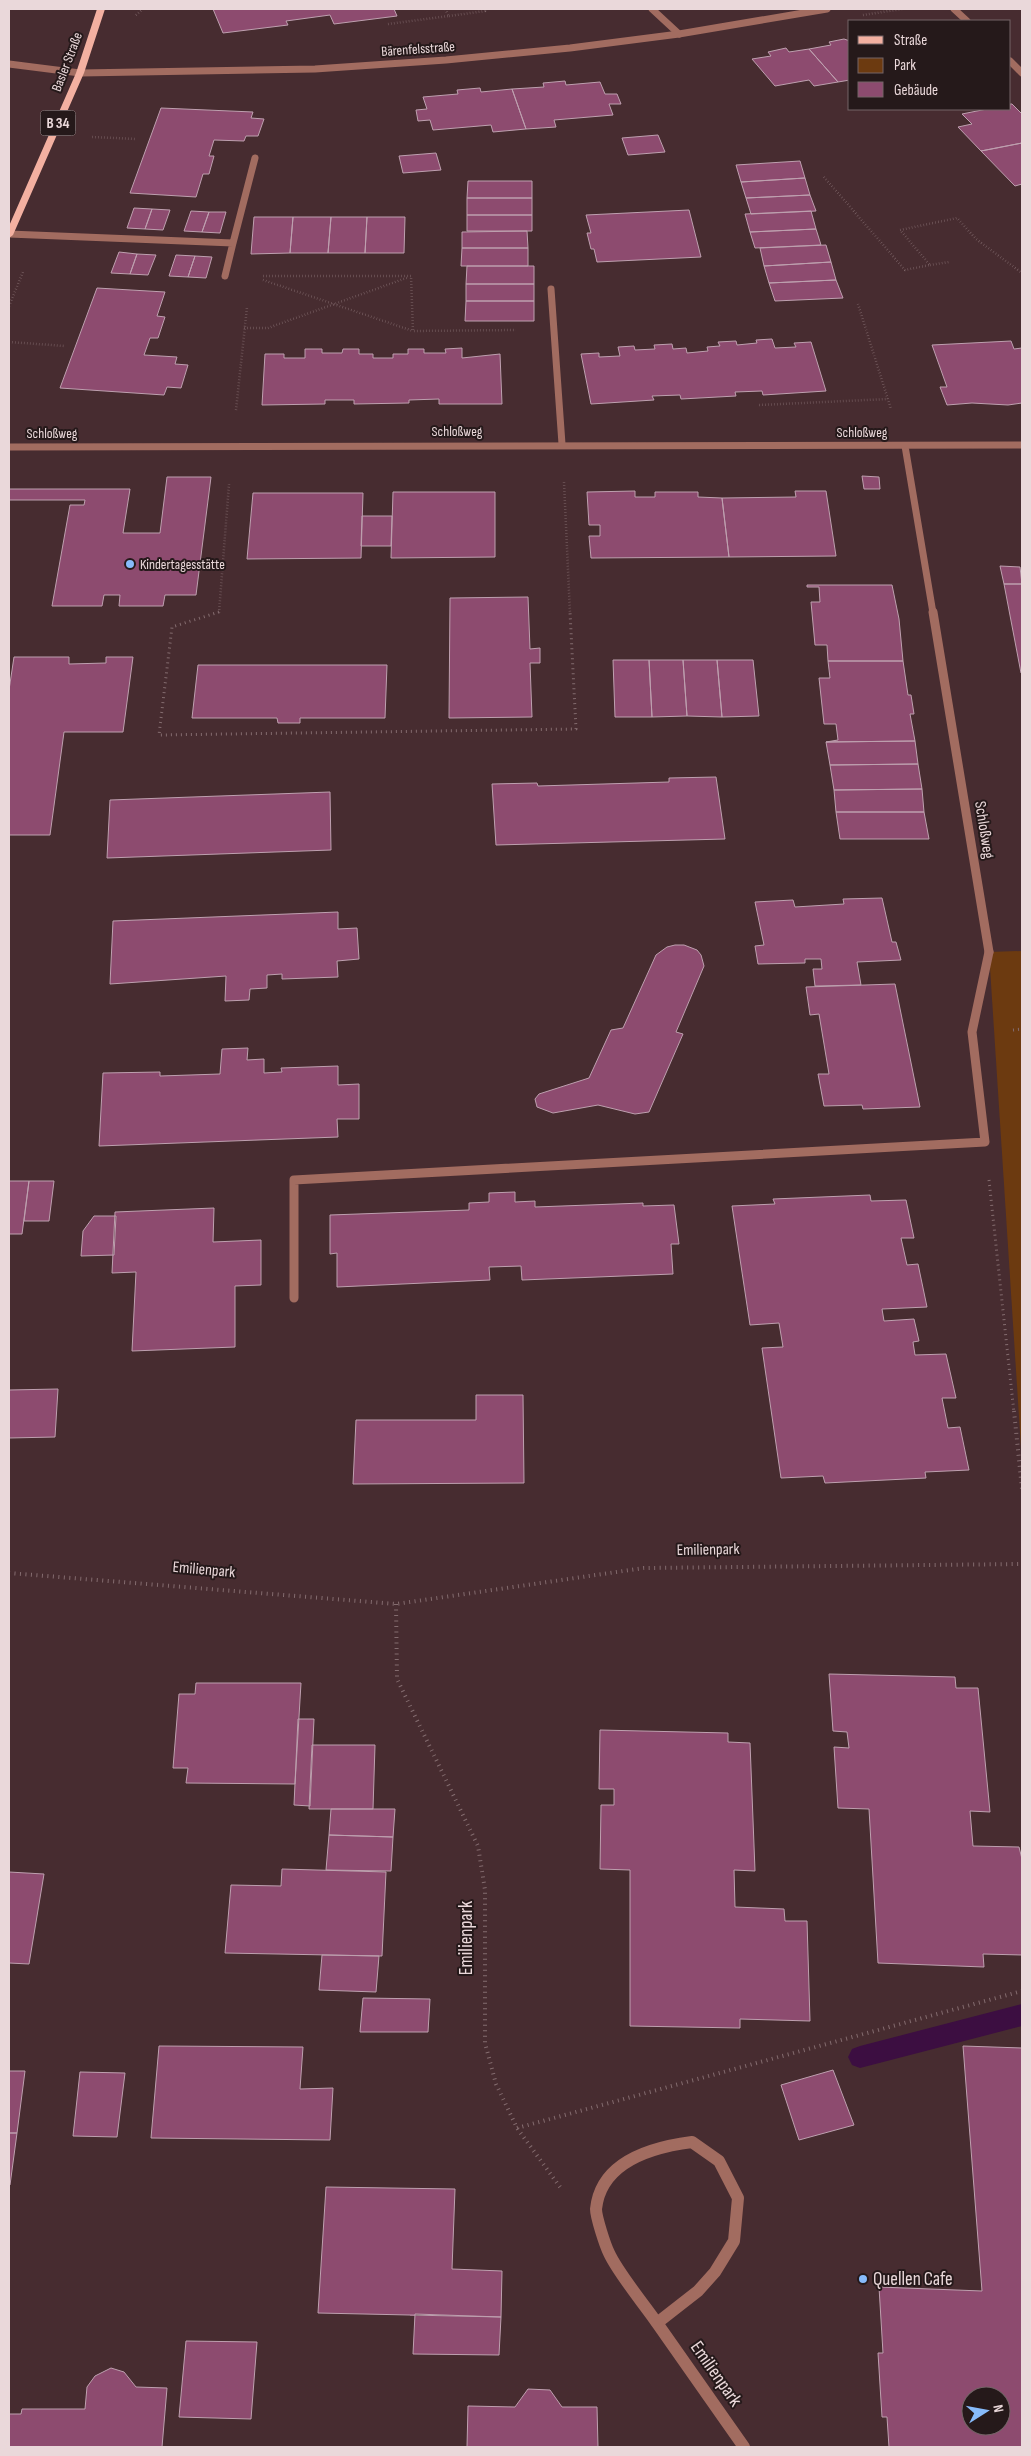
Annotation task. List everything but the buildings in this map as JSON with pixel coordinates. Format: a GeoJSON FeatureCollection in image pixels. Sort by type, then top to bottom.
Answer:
{"type":"FeatureCollection","features":[{"type":"Feature","properties":{"kind":"main road","name":"Basler Straße"},"geometry":{"type":"LineString","coordinates":[[9,234],[80,73],[101,9]]}},
{"type":"Feature","properties":{"kind":"street"},"geometry":{"type":"LineString","coordinates":[[652,9],[679,34]]}},
{"type":"Feature","properties":{"kind":"street","name":"Bärenfelsstraße"},"geometry":{"type":"LineString","coordinates":[[9,64],[80,73],[343,67],[561,49],[679,34],[827,9]]}},
{"type":"Feature","properties":{"kind":"street"},"geometry":{"type":"LineString","coordinates":[[954,9],[966,20]]}},
{"type":"Feature","properties":{"kind":"street"},"geometry":{"type":"LineString","coordinates":[[1011,62],[1022,73]]}},
{"type":"Feature","properties":{"kind":"street"},"geometry":{"type":"LineString","coordinates":[[226,276],[255,158]]}},
{"type":"Feature","properties":{"kind":"street"},"geometry":{"type":"LineString","coordinates":[[9,234],[233,243]]}},
{"type":"Feature","properties":{"kind":"street"},"geometry":{"type":"LineString","coordinates":[[551,289],[562,444]]}},
{"type":"Feature","properties":{"kind":"street","name":"Schloßweg"},"geometry":{"type":"LineString","coordinates":[[9,447],[562,444],[1022,445]]}},
{"type":"Feature","properties":{"kind":"street","name":"Schloßweg"},"geometry":{"type":"LineString","coordinates":[[906,446],[989,952],[972,1032],[985,1142]]}},
{"type":"Feature","properties":{"kind":"street"},"geometry":{"type":"LineString","coordinates":[[294,1298],[294,1180],[985,1142]]}},
{"type":"Feature","properties":{"kind":"street","name":"Emilienpark"},"geometry":{"type":"LineString","coordinates":[[657,2323],[698,2291],[714,2272],[734,2241],[738,2198],[719,2161],[692,2142],[662,2146],[632,2157],[605,2183],[596,2210],[609,2254],[657,2323],[744,2447]]}},
{"type":"Feature","properties":{"kind":"path"},"geometry":{"type":"LineString","coordinates":[[449,16],[485,11],[484,9]]}},
{"type":"Feature","properties":{"kind":"path"},"geometry":{"type":"LineString","coordinates":[[91,137],[136,140]]}},
{"type":"Feature","properties":{"kind":"path"},"geometry":{"type":"LineString","coordinates":[[824,177],[905,270],[950,262]]}},
{"type":"Feature","properties":{"kind":"path"},"geometry":{"type":"LineString","coordinates":[[930,265],[900,230],[957,218],[976,239],[1022,272]]}},
{"type":"Feature","properties":{"kind":"path"},"geometry":{"type":"LineString","coordinates":[[226,276],[412,276]]}},
{"type":"Feature","properties":{"kind":"path"},"geometry":{"type":"LineString","coordinates":[[251,276],[413,331],[554,330]]}},
{"type":"Feature","properties":{"kind":"path"},"geometry":{"type":"LineString","coordinates":[[236,417],[251,276]]}},
{"type":"Feature","properties":{"kind":"path"},"geometry":{"type":"LineString","coordinates":[[244,328],[268,328],[412,276]]}},
{"type":"Feature","properties":{"kind":"path"},"geometry":{"type":"LineString","coordinates":[[412,276],[413,331]]}},
{"type":"Feature","properties":{"kind":"path"},"geometry":{"type":"LineString","coordinates":[[858,304],[892,414]]}},
{"type":"Feature","properties":{"kind":"path"},"geometry":{"type":"LineString","coordinates":[[9,342],[65,346]]}},
{"type":"Feature","properties":{"kind":"path"},"geometry":{"type":"LineString","coordinates":[[231,446],[220,613],[172,627],[159,735],[576,729],[562,444]]}},
{"type":"Feature","properties":{"kind":"path"},"geometry":{"type":"LineString","coordinates":[[985,1142],[1022,1489]]}},
{"type":"Feature","properties":{"kind":"path","name":"Emilienpark"},"geometry":{"type":"LineString","coordinates":[[9,1573],[26,1572],[396,1604],[644,1568],[1022,1564]]}},
{"type":"Feature","properties":{"kind":"path","name":"Emilienpark"},"geometry":{"type":"LineString","coordinates":[[396,1604],[397,1679],[478,1846],[485,1890],[485,2043],[496,2084],[518,2128],[563,2191]]}},
{"type":"Feature","properties":{"kind":"path"},"geometry":{"type":"LineString","coordinates":[[518,2128],[1022,1991]]}},
{"type":"Feature","properties":{"kind":"green space"},"geometry":{"type":"Polygon","coordinates":[[[1022,951],[1022,1463],[989,952],[1022,951]]]}},
{"type":"Feature","properties":{"kind":"waterway"},"geometry":{"type":"LineString","coordinates":[[860,2057],[1022,2015]]}},
{"type":"Feature","properties":{"kind":"place","name":"Kindertagesstätte"},"geometry":{"type":"Point","coordinates":[130,564]}},
{"type":"Feature","properties":{"kind":"place","name":"Quellen Cafe"},"geometry":{"type":"Point","coordinates":[863,2279]}}]}
